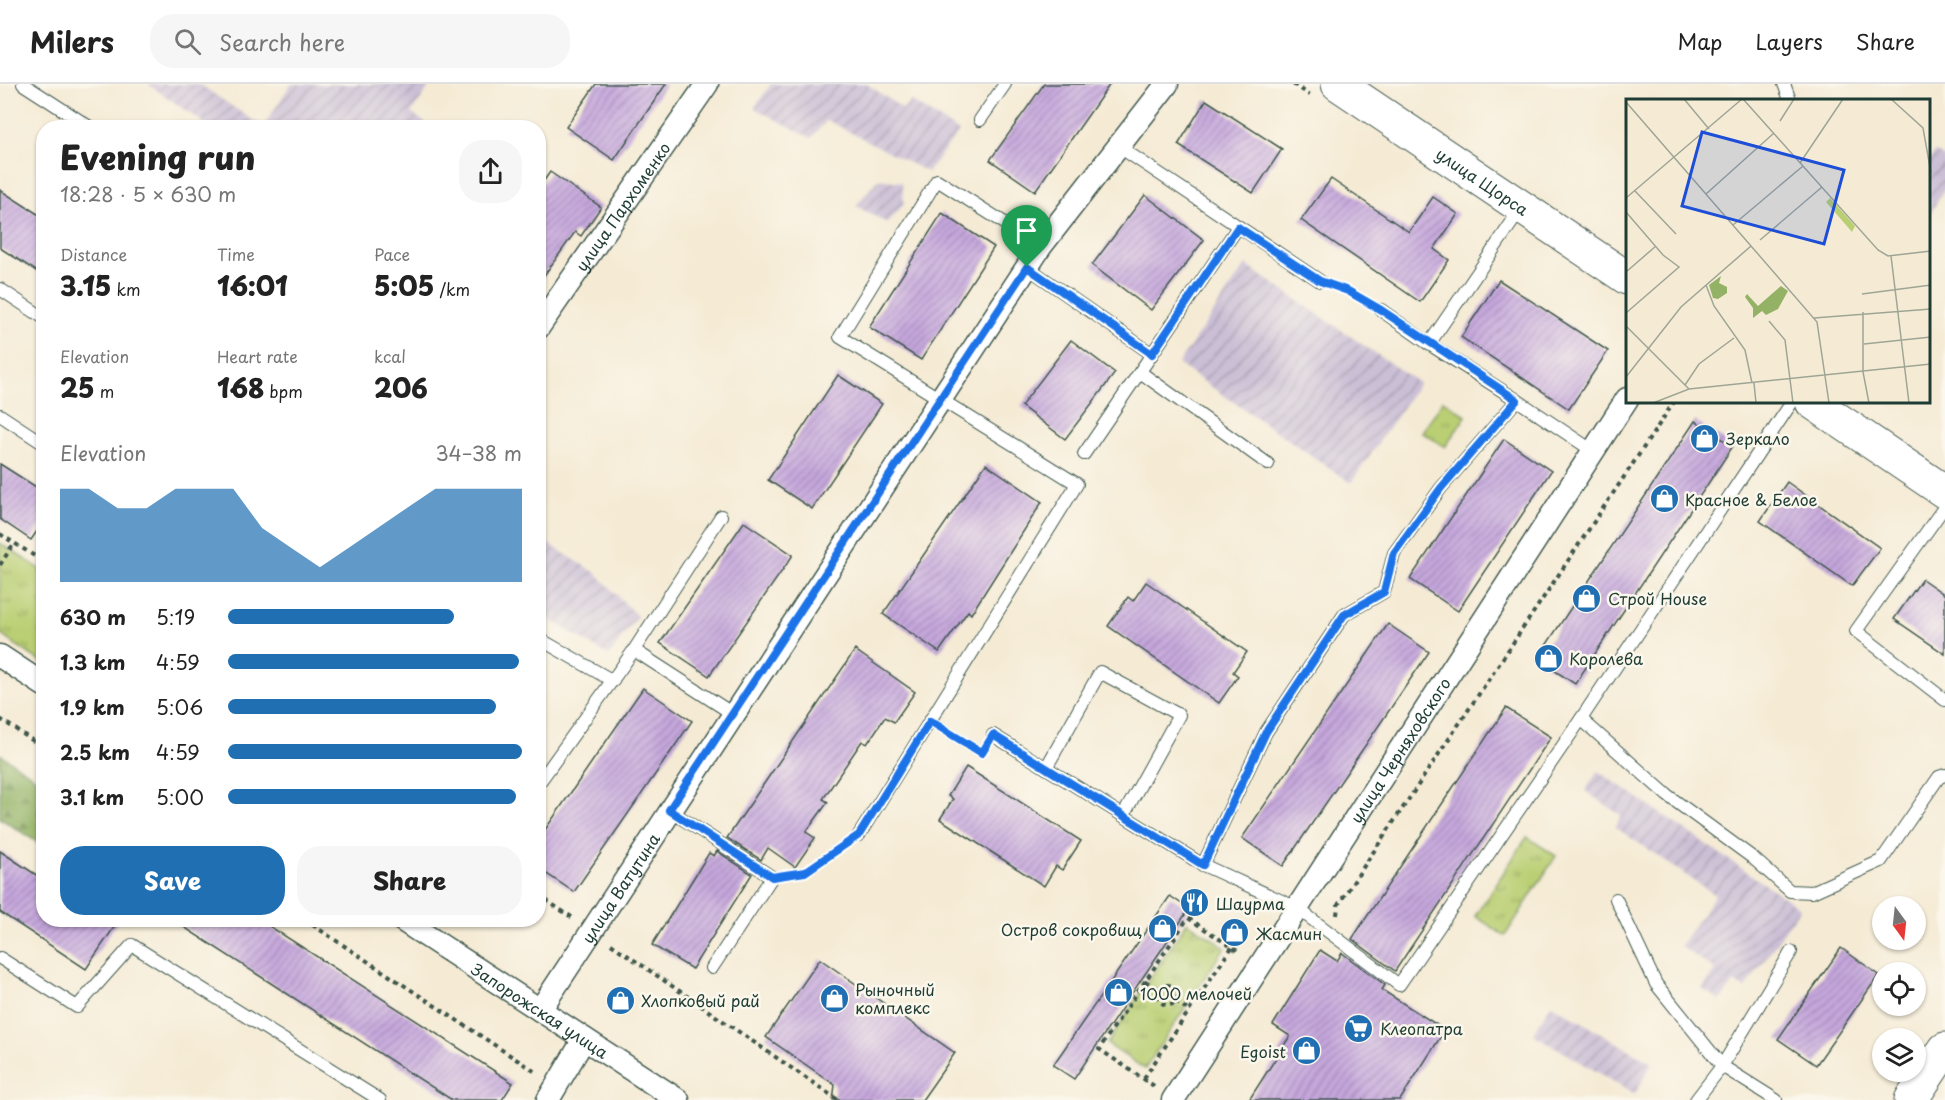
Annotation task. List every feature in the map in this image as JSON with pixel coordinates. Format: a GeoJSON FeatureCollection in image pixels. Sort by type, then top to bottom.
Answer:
{"type":"FeatureCollection","features":[{"type":"Feature","properties":{"kind":"main road","name":"улица Щорса"},"geometry":{"type":"LineString","coordinates":[[1338,84],[1626,277]]}},
{"type":"Feature","properties":{"kind":"main road"},"geometry":{"type":"LineString","coordinates":[[1815,404],[1945,492]]}},
{"type":"Feature","properties":{"kind":"main road"},"geometry":{"type":"LineString","coordinates":[[1911,1100],[1945,1049]]}},
{"type":"Feature","properties":{"kind":"street","name":"улица Пархоменко"},"geometry":{"type":"LineString","coordinates":[[546,316],[707,84]]}},
{"type":"Feature","properties":{"kind":"street","name":"улица Ватутина"},"geometry":{"type":"LineString","coordinates":[[540,1010],[1041,246],[1167,84]]}},
{"type":"Feature","properties":{"kind":"street","name":"улица Черняховского"},"geometry":{"type":"LineString","coordinates":[[1173,1099],[1626,401]]}},
{"type":"Feature","properties":{"kind":"street"},"geometry":{"type":"LineString","coordinates":[[0,656],[36,680]]}},
{"type":"Feature","properties":{"kind":"street","name":"Запорожская улица"},"geometry":{"type":"LineString","coordinates":[[413,927],[678,1100]]}},
{"type":"Feature","properties":{"kind":"street"},"geometry":{"type":"LineString","coordinates":[[552,1093],[584,1039]]}},
{"type":"Feature","properties":{"kind":"lane"},"geometry":{"type":"LineString","coordinates":[[23,84],[79,120]]}},
{"type":"Feature","properties":{"kind":"lane"},"geometry":{"type":"LineString","coordinates":[[980,120],[1005,84]]}},
{"type":"Feature","properties":{"kind":"lane"},"geometry":{"type":"LineString","coordinates":[[1785,84],[1790,99]]}},
{"type":"Feature","properties":{"kind":"lane"},"geometry":{"type":"LineString","coordinates":[[1118,146],[1320,281]]}},
{"type":"Feature","properties":{"kind":"lane"},"geometry":{"type":"LineString","coordinates":[[859,835],[1077,484],[840,337],[937,180],[1041,246]]}},
{"type":"Feature","properties":{"kind":"lane"},"geometry":{"type":"LineString","coordinates":[[1429,344],[1521,208]]}},
{"type":"Feature","properties":{"kind":"lane"},"geometry":{"type":"LineString","coordinates":[[1084,454],[1238,227]]}},
{"type":"Feature","properties":{"kind":"lane"},"geometry":{"type":"LineString","coordinates":[[1027,267],[1152,354]]}},
{"type":"Feature","properties":{"kind":"lane"},"geometry":{"type":"LineString","coordinates":[[0,289],[36,313]]}},
{"type":"Feature","properties":{"kind":"lane"},"geometry":{"type":"LineString","coordinates":[[1381,310],[1593,451]]}},
{"type":"Feature","properties":{"kind":"lane"},"geometry":{"type":"LineString","coordinates":[[1140,372],[1268,464]]}},
{"type":"Feature","properties":{"kind":"lane"},"geometry":{"type":"LineString","coordinates":[[1203,865],[1272,722],[1344,615],[1384,592],[1394,553],[1441,488],[1517,400]]}},
{"type":"Feature","properties":{"kind":"lane"},"geometry":{"type":"LineString","coordinates":[[993,735],[1203,865],[1297,908],[1399,985],[1581,720],[1791,404]]}},
{"type":"Feature","properties":{"kind":"lane"},"geometry":{"type":"LineString","coordinates":[[0,415],[36,439]]}},
{"type":"Feature","properties":{"kind":"lane"},"geometry":{"type":"LineString","coordinates":[[1945,506],[1856,632],[1945,700]]}},
{"type":"Feature","properties":{"kind":"lane"},"geometry":{"type":"LineString","coordinates":[[546,773],[613,681],[721,516]]}},
{"type":"Feature","properties":{"kind":"lane"},"geometry":{"type":"LineString","coordinates":[[546,643],[613,681]]}},
{"type":"Feature","properties":{"kind":"lane"},"geometry":{"type":"LineString","coordinates":[[634,650],[734,714]]}},
{"type":"Feature","properties":{"kind":"lane"},"geometry":{"type":"LineString","coordinates":[[1046,768],[1100,672],[1179,715],[1123,816]]}},
{"type":"Feature","properties":{"kind":"lane"},"geometry":{"type":"LineString","coordinates":[[1581,720],[1667,795],[1753,858],[1790,891],[1812,892],[1881,861],[1939,777],[1945,775]]}},
{"type":"Feature","properties":{"kind":"lane"},"geometry":{"type":"LineString","coordinates":[[669,810],[772,877],[712,968]]}},
{"type":"Feature","properties":{"kind":"lane"},"geometry":{"type":"LineString","coordinates":[[1616,899],[1656,984],[1722,1066],[1776,1100]]}},
{"type":"Feature","properties":{"kind":"lane"},"geometry":{"type":"LineString","coordinates":[[0,958],[77,1007],[132,945],[380,1100]]}},
{"type":"Feature","properties":{"kind":"lane"},"geometry":{"type":"LineString","coordinates":[[1696,1100],[1722,1066],[1791,952]]}},
{"type":"Feature","properties":{"kind":"path"},"geometry":{"type":"LineString","coordinates":[[1320,281],[1348,291],[1381,310]]}},
{"type":"Feature","properties":{"kind":"path"},"geometry":{"type":"LineString","coordinates":[[1335,937],[1338,905],[1673,404]]}},
{"type":"Feature","properties":{"kind":"path"},"geometry":{"type":"LineString","coordinates":[[0,534],[36,557]]}},
{"type":"Feature","properties":{"kind":"path"},"geometry":{"type":"LineString","coordinates":[[0,565],[14,543]]}},
{"type":"Feature","properties":{"kind":"path"},"geometry":{"type":"LineString","coordinates":[[0,719],[36,743]]}},
{"type":"Feature","properties":{"kind":"path"},"geometry":{"type":"LineString","coordinates":[[930,721],[982,753],[993,735]]}},
{"type":"Feature","properties":{"kind":"path"},"geometry":{"type":"LineString","coordinates":[[772,877],[805,872],[859,835]]}},
{"type":"Feature","properties":{"kind":"path"},"geometry":{"type":"LineString","coordinates":[[546,900],[838,1100]]}},
{"type":"Feature","properties":{"kind":"path"},"geometry":{"type":"LineString","coordinates":[[1173,1099],[1099,1049],[1188,918],[1260,966]]}},
{"type":"Feature","properties":{"kind":"path"},"geometry":{"type":"LineString","coordinates":[[314,927],[552,1093]]}},
{"type":"Feature","properties":{"kind":"path"},"geometry":{"type":"LineString","coordinates":[[1144,1079],[1232,947]]}},
{"type":"Feature","properties":{"kind":"path"},"geometry":{"type":"LineString","coordinates":[[1145,981],[1159,989]]}},
{"type":"Feature","properties":{"kind":"path"},"geometry":{"type":"LineString","coordinates":[[1172,985],[1178,993],[1176,1001],[1169,1005],[1160,1001],[1157,996],[1159,989],[1161,986],[1172,985]]}},
{"type":"Feature","properties":{"kind":"path"},"geometry":{"type":"LineString","coordinates":[[1176,1001],[1189,1011]]}},
{"type":"Feature","properties":{"kind":"shaded area"},"geometry":{"type":"Polygon","coordinates":[[[148,84],[199,84],[253,120],[200,120],[148,84]]]}},
{"type":"Feature","properties":{"kind":"shaded area"},"geometry":{"type":"Polygon","coordinates":[[[291,84],[431,84],[411,113],[422,120],[268,120],[291,84]]]}},
{"type":"Feature","properties":{"kind":"shaded area"},"geometry":{"type":"Polygon","coordinates":[[[771,84],[867,84],[903,109],[911,101],[959,132],[927,172],[827,120],[811,138],[754,108],[771,84]]]}},
{"type":"Feature","properties":{"kind":"shaded area"},"geometry":{"type":"Polygon","coordinates":[[[1935,152],[1945,158],[1945,188],[1930,214],[1930,160],[1935,152]]]}},
{"type":"Feature","properties":{"kind":"shaded area"},"geometry":{"type":"Polygon","coordinates":[[[878,179],[902,182],[904,204],[887,223],[856,206],[878,179]]]}},
{"type":"Feature","properties":{"kind":"shaded area"},"geometry":{"type":"Polygon","coordinates":[[[1246,265],[1419,383],[1351,483],[1178,364],[1246,265]]]}},
{"type":"Feature","properties":{"kind":"shaded area"},"geometry":{"type":"Polygon","coordinates":[[[546,542],[596,573],[637,616],[609,656],[546,617],[546,542]]]}},
{"type":"Feature","properties":{"kind":"shaded area"},"geometry":{"type":"Polygon","coordinates":[[[1598,771],[1800,908],[1745,989],[1734,982],[1720,1001],[1702,989],[1715,970],[1680,946],[1715,895],[1615,827],[1622,816],[1585,791],[1598,771]]]}},
{"type":"Feature","properties":{"kind":"shaded area"},"geometry":{"type":"Polygon","coordinates":[[[1551,1004],[1652,1063],[1635,1094],[1533,1034],[1551,1004]]]}},
{"type":"Feature","properties":{"kind":"green space"},"geometry":{"type":"Polygon","coordinates":[[[1443,400],[1466,416],[1445,447],[1422,432],[1443,400]]]}},
{"type":"Feature","properties":{"kind":"green space"},"geometry":{"type":"Polygon","coordinates":[[[0,543],[36,566],[36,658],[0,634],[0,543]]]}},
{"type":"Feature","properties":{"kind":"green space"},"geometry":{"type":"Polygon","coordinates":[[[0,754],[36,778],[36,841],[0,818],[0,754]]]}},
{"type":"Feature","properties":{"kind":"green space"},"geometry":{"type":"Polygon","coordinates":[[[1527,837],[1556,856],[1505,936],[1475,916],[1527,837]]]}},
{"type":"Feature","properties":{"kind":"green space"},"geometry":{"type":"Polygon","coordinates":[[[1187,922],[1225,947],[1145,1069],[1107,1044],[1187,922]]]}},
{"type":"Feature","properties":{"kind":"building"},"geometry":{"type":"Polygon","coordinates":[[[596,84],[666,84],[614,160],[566,127],[596,84]]]}},
{"type":"Feature","properties":{"kind":"building"},"geometry":{"type":"Polygon","coordinates":[[[1044,84],[1110,84],[1035,191],[990,160],[1044,84]]]}},
{"type":"Feature","properties":{"kind":"building"},"geometry":{"type":"Polygon","coordinates":[[[1206,100],[1282,149],[1253,193],[1178,145],[1206,100]]]}},
{"type":"Feature","properties":{"kind":"building"},"geometry":{"type":"Polygon","coordinates":[[[550,172],[601,207],[581,236],[575,232],[546,273],[546,178],[550,172]]]}},
{"type":"Feature","properties":{"kind":"building"},"geometry":{"type":"Polygon","coordinates":[[[1331,179],[1409,232],[1433,197],[1458,214],[1434,249],[1449,260],[1420,302],[1301,220],[1331,179]]]}},
{"type":"Feature","properties":{"kind":"building"},"geometry":{"type":"Polygon","coordinates":[[[0,190],[36,213],[36,271],[0,248],[0,190]]]}},
{"type":"Feature","properties":{"kind":"building"},"geometry":{"type":"Polygon","coordinates":[[[1145,195],[1204,240],[1151,310],[1092,265],[1145,195]]]}},
{"type":"Feature","properties":{"kind":"building"},"geometry":{"type":"Polygon","coordinates":[[[942,213],[994,247],[921,360],[869,327],[942,213]]]}},
{"type":"Feature","properties":{"kind":"building"},"geometry":{"type":"Polygon","coordinates":[[[1499,280],[1608,351],[1569,409],[1461,337],[1499,280]]]}},
{"type":"Feature","properties":{"kind":"building"},"geometry":{"type":"Polygon","coordinates":[[[1071,340],[1115,373],[1065,439],[1021,406],[1071,340]]]}},
{"type":"Feature","properties":{"kind":"building"},"geometry":{"type":"Polygon","coordinates":[[[838,375],[882,404],[812,509],[768,480],[838,375]]]}},
{"type":"Feature","properties":{"kind":"building"},"geometry":{"type":"Polygon","coordinates":[[[1695,421],[1733,446],[1575,684],[1537,659],[1695,421]]]}},
{"type":"Feature","properties":{"kind":"building"},"geometry":{"type":"Polygon","coordinates":[[[1504,439],[1551,471],[1458,611],[1410,579],[1504,439]]]}},
{"type":"Feature","properties":{"kind":"building"},"geometry":{"type":"Polygon","coordinates":[[[0,464],[36,487],[36,533],[31,540],[0,519],[0,464]]]}},
{"type":"Feature","properties":{"kind":"building"},"geometry":{"type":"Polygon","coordinates":[[[986,464],[1042,502],[971,614],[968,611],[939,652],[883,614],[986,464]]]}},
{"type":"Feature","properties":{"kind":"building"},"geometry":{"type":"Polygon","coordinates":[[[1787,482],[1880,548],[1852,586],[1760,521],[1787,482]]]}},
{"type":"Feature","properties":{"kind":"building"},"geometry":{"type":"Polygon","coordinates":[[[744,522],[793,555],[709,676],[660,643],[744,522]]]}},
{"type":"Feature","properties":{"kind":"building"},"geometry":{"type":"Polygon","coordinates":[[[1922,579],[1945,595],[1945,654],[1894,619],[1922,579]]]}},
{"type":"Feature","properties":{"kind":"building"},"geometry":{"type":"Polygon","coordinates":[[[1146,582],[1247,652],[1233,672],[1238,676],[1219,703],[1108,626],[1128,597],[1133,601],[1146,582]]]}},
{"type":"Feature","properties":{"kind":"building"},"geometry":{"type":"Polygon","coordinates":[[[1388,624],[1429,652],[1283,866],[1242,838],[1388,624]]]}},
{"type":"Feature","properties":{"kind":"building"},"geometry":{"type":"Polygon","coordinates":[[[855,650],[915,692],[894,722],[885,717],[867,744],[862,741],[823,799],[828,802],[806,832],[815,838],[795,867],[768,848],[761,860],[727,838],[855,650]]]}},
{"type":"Feature","properties":{"kind":"building"},"geometry":{"type":"Polygon","coordinates":[[[643,688],[692,721],[574,892],[546,873],[546,828],[643,688]]]}},
{"type":"Feature","properties":{"kind":"building"},"geometry":{"type":"Polygon","coordinates":[[[1506,708],[1551,737],[1395,971],[1352,939],[1506,708]]]}},
{"type":"Feature","properties":{"kind":"building"},"geometry":{"type":"Polygon","coordinates":[[[966,767],[1081,841],[1062,870],[1056,866],[1044,886],[940,819],[953,799],[948,796],[966,767]]]}},
{"type":"Feature","properties":{"kind":"building"},"geometry":{"type":"Polygon","coordinates":[[[0,851],[36,875],[36,927],[114,927],[86,969],[0,912],[0,851]]]}},
{"type":"Feature","properties":{"kind":"building"},"geometry":{"type":"Polygon","coordinates":[[[717,851],[752,874],[692,969],[652,945],[709,853],[714,856],[717,851]]]}},
{"type":"Feature","properties":{"kind":"building"},"geometry":{"type":"Polygon","coordinates":[[[1170,896],[1189,909],[1074,1079],[1053,1065],[1170,896]]]}},
{"type":"Feature","properties":{"kind":"building"},"geometry":{"type":"Polygon","coordinates":[[[184,927],[271,927],[513,1083],[502,1100],[452,1100],[184,927]]]}},
{"type":"Feature","properties":{"kind":"building"},"geometry":{"type":"Polygon","coordinates":[[[1841,948],[1872,970],[1872,985],[1816,1065],[1778,1039],[1841,948]]]}},
{"type":"Feature","properties":{"kind":"building","name":"Клеопатра"},"geometry":{"type":"Polygon","coordinates":[[[1320,950],[1337,961],[1342,953],[1385,985],[1382,990],[1445,1030],[1400,1100],[1249,1100],[1290,1036],[1273,1025],[1320,950]]]}},
{"type":"Feature","properties":{"kind":"building","name":"Рыночный комплекс"},"geometry":{"type":"Polygon","coordinates":[[[820,959],[955,1053],[922,1100],[833,1100],[835,1085],[766,1037],[820,959]]]}},
{"type":"Feature","properties":{"kind":"place","name":"Зеркало"},"geometry":{"type":"Point","coordinates":[1705,438]}},
{"type":"Feature","properties":{"kind":"place","name":"Красное & Белое"},"geometry":{"type":"Point","coordinates":[1664,499]}},
{"type":"Feature","properties":{"kind":"place","name":"Строй House"},"geometry":{"type":"Point","coordinates":[1587,598]}},
{"type":"Feature","properties":{"kind":"place","name":"Королева"},"geometry":{"type":"Point","coordinates":[1548,658]}},
{"type":"Feature","properties":{"kind":"place","name":"Шаурма"},"geometry":{"type":"Point","coordinates":[1195,903]}},
{"type":"Feature","properties":{"kind":"place","name":"Остров сокровищ"},"geometry":{"type":"Point","coordinates":[1163,929]}},
{"type":"Feature","properties":{"kind":"place","name":"Жасмин"},"geometry":{"type":"Point","coordinates":[1235,933]}},
{"type":"Feature","properties":{"kind":"place","name":"1000 мелочей"},"geometry":{"type":"Point","coordinates":[1119,993]}},
{"type":"Feature","properties":{"kind":"place","name":"Рыночный комплекс"},"geometry":{"type":"Point","coordinates":[834,998]}},
{"type":"Feature","properties":{"kind":"place","name":"Хлопковый рай"},"geometry":{"type":"Point","coordinates":[620,1000]}},
{"type":"Feature","properties":{"kind":"place","name":"Клеопатра"},"geometry":{"type":"Point","coordinates":[1359,1028]}},
{"type":"Feature","properties":{"kind":"place","name":"Egoist"},"geometry":{"type":"Point","coordinates":[1307,1051]}},
{"type":"Feature","properties":{"kind":"route"},"geometry":{"type":"LineString","coordinates":[[1238,227],[1320,281],[1348,291],[1381,310],[1429,344],[1517,400],[1441,488],[1394,553],[1384,592],[1344,615],[1266,732],[1203,865],[993,735],[982,753],[930,721],[859,835],[805,872],[772,877],[669,810],[1027,267],[1152,354],[1238,227]]}}]}
